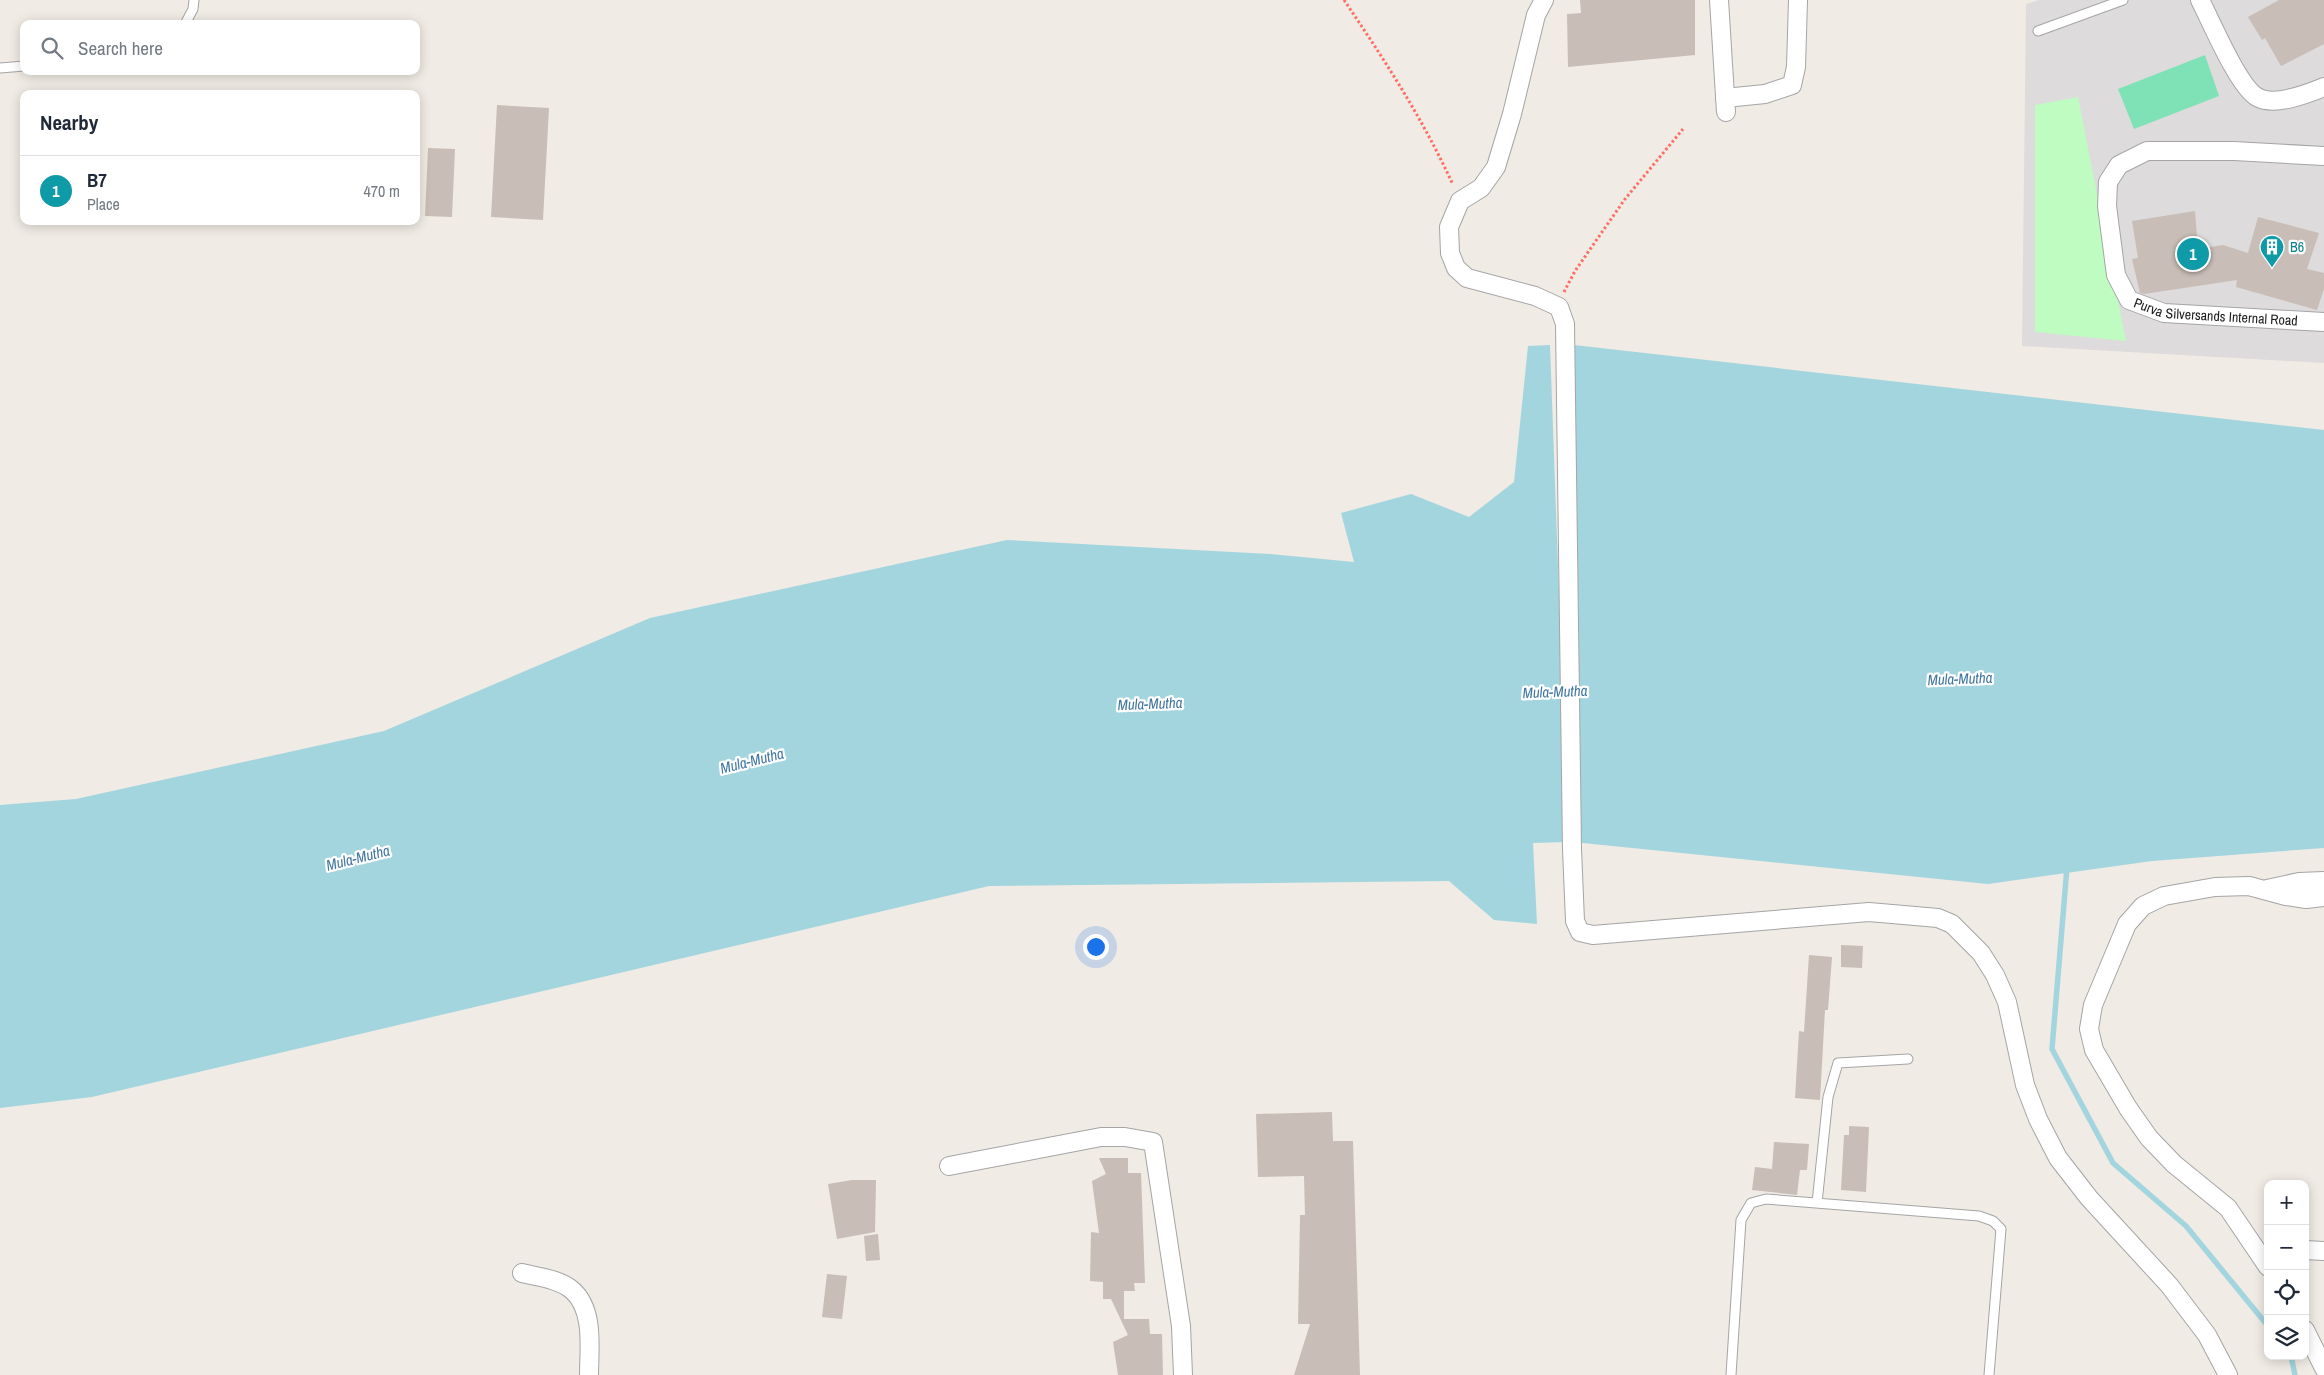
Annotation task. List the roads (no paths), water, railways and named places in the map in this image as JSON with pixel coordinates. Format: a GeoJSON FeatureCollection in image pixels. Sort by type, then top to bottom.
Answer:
{"type":"FeatureCollection","features":[{"type":"Feature","properties":{"kind":"street"},"geometry":{"type":"LineString","coordinates":[[1544,0],[1536,15],[1512,114],[1496,167],[1481,188],[1460,201],[1449,227],[1450,253],[1456,268],[1467,278],[1535,296],[1559,307],[1565,324],[1572,850],[1575,921],[1580,932],[1594,935],[1869,912],[1938,918],[1952,924],[1980,953],[1995,975],[2007,1002],[2024,1085],[2038,1119],[2058,1158],[2089,1198],[2169,1285],[2207,1335],[2228,1375]]}},
{"type":"Feature","properties":{"kind":"street"},"geometry":{"type":"LineString","coordinates":[[1719,0],[1726,105],[1792,85],[1796,67],[1798,0]]}},
{"type":"Feature","properties":{"kind":"street"},"geometry":{"type":"LineString","coordinates":[[2200,0],[2241,80],[2257,97],[2277,100],[2301,96],[2324,87]]}},
{"type":"Feature","properties":{"kind":"street","name":"Purva Silversands Internal Road"},"geometry":{"type":"LineString","coordinates":[[2324,156],[2234,151],[2146,151],[2119,164],[2108,182],[2107,206],[2116,275],[2129,300],[2164,313],[2324,322]]}},
{"type":"Feature","properties":{"kind":"street"},"geometry":{"type":"LineString","coordinates":[[2267,890],[2299,882],[2324,881]]}},
{"type":"Feature","properties":{"kind":"street"},"geometry":{"type":"LineString","coordinates":[[2261,1246],[2228,1208],[2174,1164],[2149,1138],[2128,1108],[2094,1050],[2089,1029],[2092,1005],[2127,924],[2143,906],[2164,896],[2215,887],[2249,886],[2286,896],[2306,899],[2324,898]]}},
{"type":"Feature","properties":{"kind":"street"},"geometry":{"type":"LineString","coordinates":[[949,1166],[1101,1137],[1125,1137],[1153,1142],[1181,1326],[1183,1375]]}},
{"type":"Feature","properties":{"kind":"street"},"geometry":{"type":"LineString","coordinates":[[2309,1250],[2324,1251]]}},
{"type":"Feature","properties":{"kind":"street"},"geometry":{"type":"LineString","coordinates":[[522,1273],[553,1280],[572,1291],[584,1307],[589,1334],[589,1375]]}},
{"type":"Feature","properties":{"kind":"street"},"geometry":{"type":"LineString","coordinates":[[2309,1338],[2324,1368]]}},
{"type":"Feature","properties":{"kind":"lane"},"geometry":{"type":"LineString","coordinates":[[187,20],[193,9],[194,0]]}},
{"type":"Feature","properties":{"kind":"lane"},"geometry":{"type":"LineString","coordinates":[[2038,31],[2123,0]]}},
{"type":"Feature","properties":{"kind":"lane"},"geometry":{"type":"LineString","coordinates":[[0,68],[20,66]]}},
{"type":"Feature","properties":{"kind":"lane"},"geometry":{"type":"LineString","coordinates":[[1817,1203],[1828,1097],[1838,1063],[1908,1059]]}},
{"type":"Feature","properties":{"kind":"lane"},"geometry":{"type":"LineString","coordinates":[[1731,1375],[1741,1220],[1751,1203],[1766,1199],[1979,1216],[1993,1221],[2001,1229],[1989,1375]]}},
{"type":"Feature","properties":{"kind":"water","name":"Mula-Mutha"},"geometry":{"type":"Polygon","coordinates":[[[1565,344],[2324,430],[2324,848],[2152,861],[1988,884],[1573,842],[1565,344]]]}},
{"type":"Feature","properties":{"kind":"water","name":"Mula-Mutha"},"geometry":{"type":"Polygon","coordinates":[[[1550,345],[1568,842],[1533,843],[1537,924],[1494,920],[1449,881],[989,886],[92,1097],[0,1108],[0,805],[76,799],[384,731],[650,618],[1007,540],[1270,554],[1354,562],[1341,513],[1411,494],[1469,517],[1514,482],[1528,346],[1550,345]]]}},
{"type":"Feature","properties":{"kind":"waterway"},"geometry":{"type":"LineString","coordinates":[[2067,867],[2052,1049],[2113,1163],[2186,1226],[2264,1321]]}},
{"type":"Feature","properties":{"kind":"waterway"},"geometry":{"type":"LineString","coordinates":[[2292,1360],[2295,1375]]}},
{"type":"Feature","properties":{"kind":"place","name":"B7"},"geometry":{"type":"Point","coordinates":[2193,254]}},
{"type":"Feature","properties":{"kind":"place","name":"B6"},"geometry":{"type":"Point","coordinates":[2272,268]}}]}
